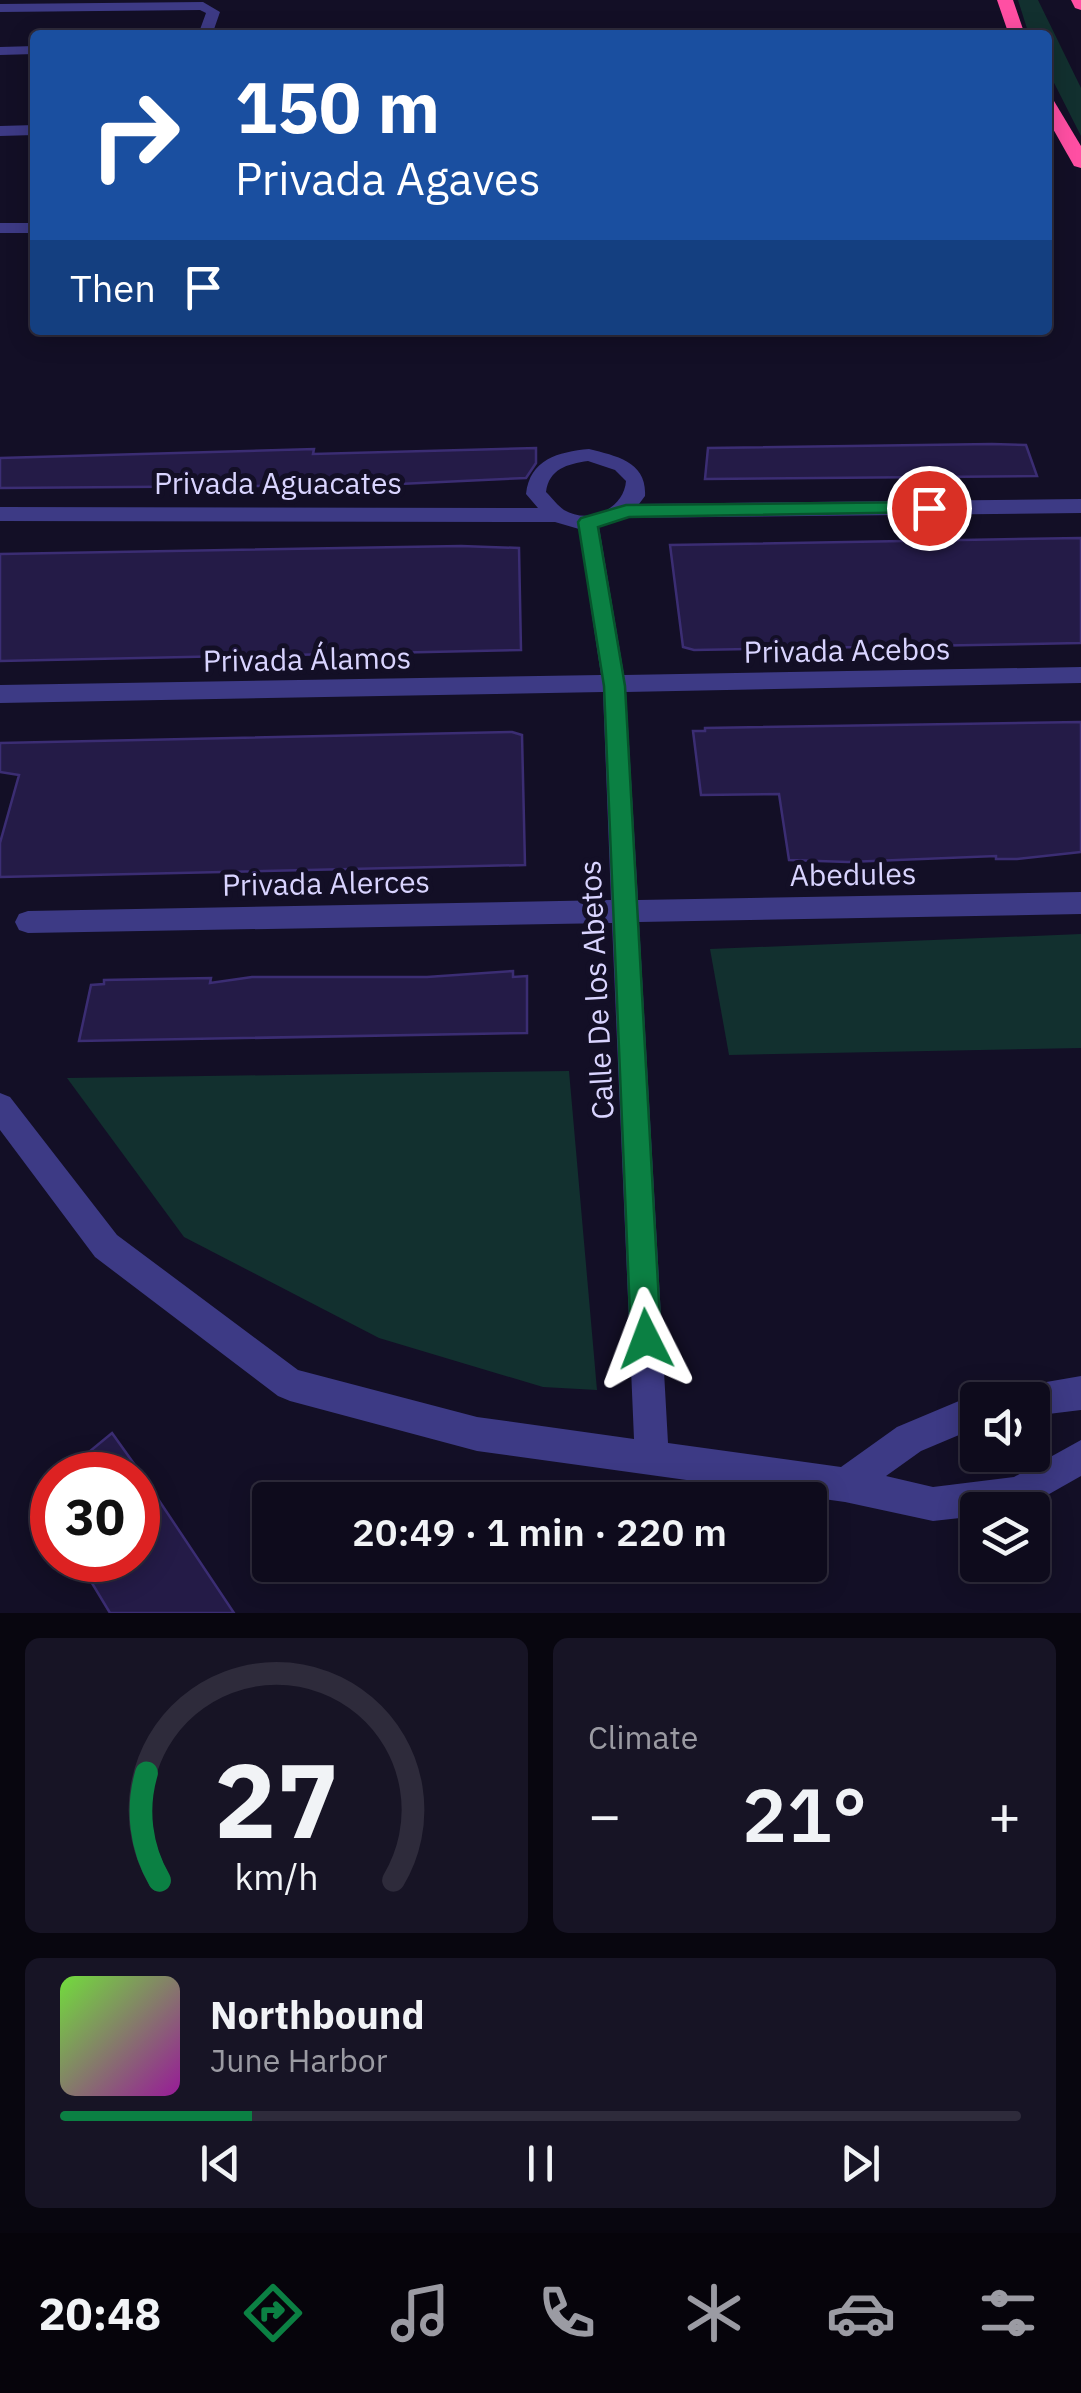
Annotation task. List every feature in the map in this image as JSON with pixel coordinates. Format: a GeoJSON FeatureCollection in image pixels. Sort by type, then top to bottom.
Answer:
{"type":"FeatureCollection","features":[{"type":"Feature","properties":{"kind":"highway"},"geometry":{"type":"LineString","coordinates":[[1005,0],[1015,30]]}},
{"type":"Feature","properties":{"kind":"highway"},"geometry":{"type":"LineString","coordinates":[[1052,112],[1081,162]]}},
{"type":"Feature","properties":{"kind":"street"},"geometry":{"type":"LineString","coordinates":[[0,8],[211,8],[207,30]]}},
{"type":"Feature","properties":{"kind":"street"},"geometry":{"type":"LineString","coordinates":[[0,51],[30,50]]}},
{"type":"Feature","properties":{"kind":"street"},"geometry":{"type":"LineString","coordinates":[[0,131],[30,130]]}},
{"type":"Feature","properties":{"kind":"street"},"geometry":{"type":"LineString","coordinates":[[0,228],[30,228]]}},
{"type":"Feature","properties":{"kind":"street"},"geometry":{"type":"LineString","coordinates":[[571,456],[608,458],[634,476],[636,500],[626,511],[588,522],[556,515],[536,494],[536,482],[542,470],[571,456]]}},
{"type":"Feature","properties":{"kind":"street"},"geometry":{"type":"LineString","coordinates":[[626,511],[1081,506]]}},
{"type":"Feature","properties":{"kind":"street","name":"Privada Aguacates"},"geometry":{"type":"LineString","coordinates":[[0,514],[556,515]]}},
{"type":"Feature","properties":{"kind":"street","name":"Calle De los Abetos"},"geometry":{"type":"LineString","coordinates":[[588,522],[614,686],[652,1456]]}},
{"type":"Feature","properties":{"kind":"street","name":"Privada Acebos"},"geometry":{"type":"LineString","coordinates":[[614,686],[1081,675]]}},
{"type":"Feature","properties":{"kind":"street","name":"Privada Álamos"},"geometry":{"type":"LineString","coordinates":[[0,694],[614,686]]}},
{"type":"Feature","properties":{"kind":"street","name":"Abedules"},"geometry":{"type":"LineString","coordinates":[[626,912],[1081,903]]}},
{"type":"Feature","properties":{"kind":"street","name":"Privada Alerces"},"geometry":{"type":"LineString","coordinates":[[28,922],[626,912]]}},
{"type":"Feature","properties":{"kind":"street"},"geometry":{"type":"LineString","coordinates":[[0,1107],[106,1246],[290,1384],[477,1434],[845,1484],[933,1504],[1018,1494],[1081,1457]]}},
{"type":"Feature","properties":{"kind":"street"},"geometry":{"type":"LineString","coordinates":[[1050,1397],[1081,1394]]}},
{"type":"Feature","properties":{"kind":"street"},"geometry":{"type":"LineString","coordinates":[[845,1484],[909,1438],[960,1417]]}},
{"type":"Feature","properties":{"kind":"green space"},"geometry":{"type":"Polygon","coordinates":[[[1018,0],[1038,0],[1081,88],[1081,136],[1052,79],[1052,30],[1027,30],[1018,0]]]}},
{"type":"Feature","properties":{"kind":"green space"},"geometry":{"type":"Polygon","coordinates":[[[1081,934],[1081,1048],[729,1055],[710,949],[1081,934]]]}},
{"type":"Feature","properties":{"kind":"green space"},"geometry":{"type":"Polygon","coordinates":[[[569,1071],[597,1390],[543,1387],[379,1338],[184,1237],[67,1078],[569,1071]]]}},
{"type":"Feature","properties":{"kind":"building"},"geometry":{"type":"Polygon","coordinates":[[[1026,445],[1037,476],[705,479],[708,448],[1026,445]]]}},
{"type":"Feature","properties":{"kind":"building"},"geometry":{"type":"Polygon","coordinates":[[[536,448],[536,463],[526,478],[378,485],[0,488],[0,458],[314,449],[313,454],[536,448]]]}},
{"type":"Feature","properties":{"kind":"building"},"geometry":{"type":"Polygon","coordinates":[[[1081,538],[1081,643],[694,650],[683,647],[670,545],[1081,538]]]}},
{"type":"Feature","properties":{"kind":"building"},"geometry":{"type":"Polygon","coordinates":[[[519,548],[521,650],[0,661],[0,554],[519,548]]]}},
{"type":"Feature","properties":{"kind":"building"},"geometry":{"type":"Polygon","coordinates":[[[1081,722],[1081,852],[1017,859],[996,856],[848,862],[789,860],[779,794],[701,795],[693,731],[705,728],[1081,722]]]}},
{"type":"Feature","properties":{"kind":"building"},"geometry":{"type":"Polygon","coordinates":[[[512,732],[522,735],[525,865],[0,877],[0,843],[19,775],[0,772],[0,743],[512,732]]]}},
{"type":"Feature","properties":{"kind":"building"},"geometry":{"type":"Polygon","coordinates":[[[513,971],[513,977],[527,976],[527,1033],[79,1041],[91,985],[104,984],[104,980],[211,978],[210,983],[252,977],[427,977],[513,971]]]}},
{"type":"Feature","properties":{"kind":"building"},"geometry":{"type":"Polygon","coordinates":[[[112,1433],[126,1452],[89,1452],[112,1433]]]}},
{"type":"Feature","properties":{"kind":"building"},"geometry":{"type":"Polygon","coordinates":[[[160,1502],[234,1613],[110,1613],[91,1582],[160,1582],[160,1502]]]}},
{"type":"Feature","properties":{"kind":"route"},"geometry":{"type":"LineString","coordinates":[[646,1339],[614,686],[588,522],[626,511],[929,508]]}}]}
